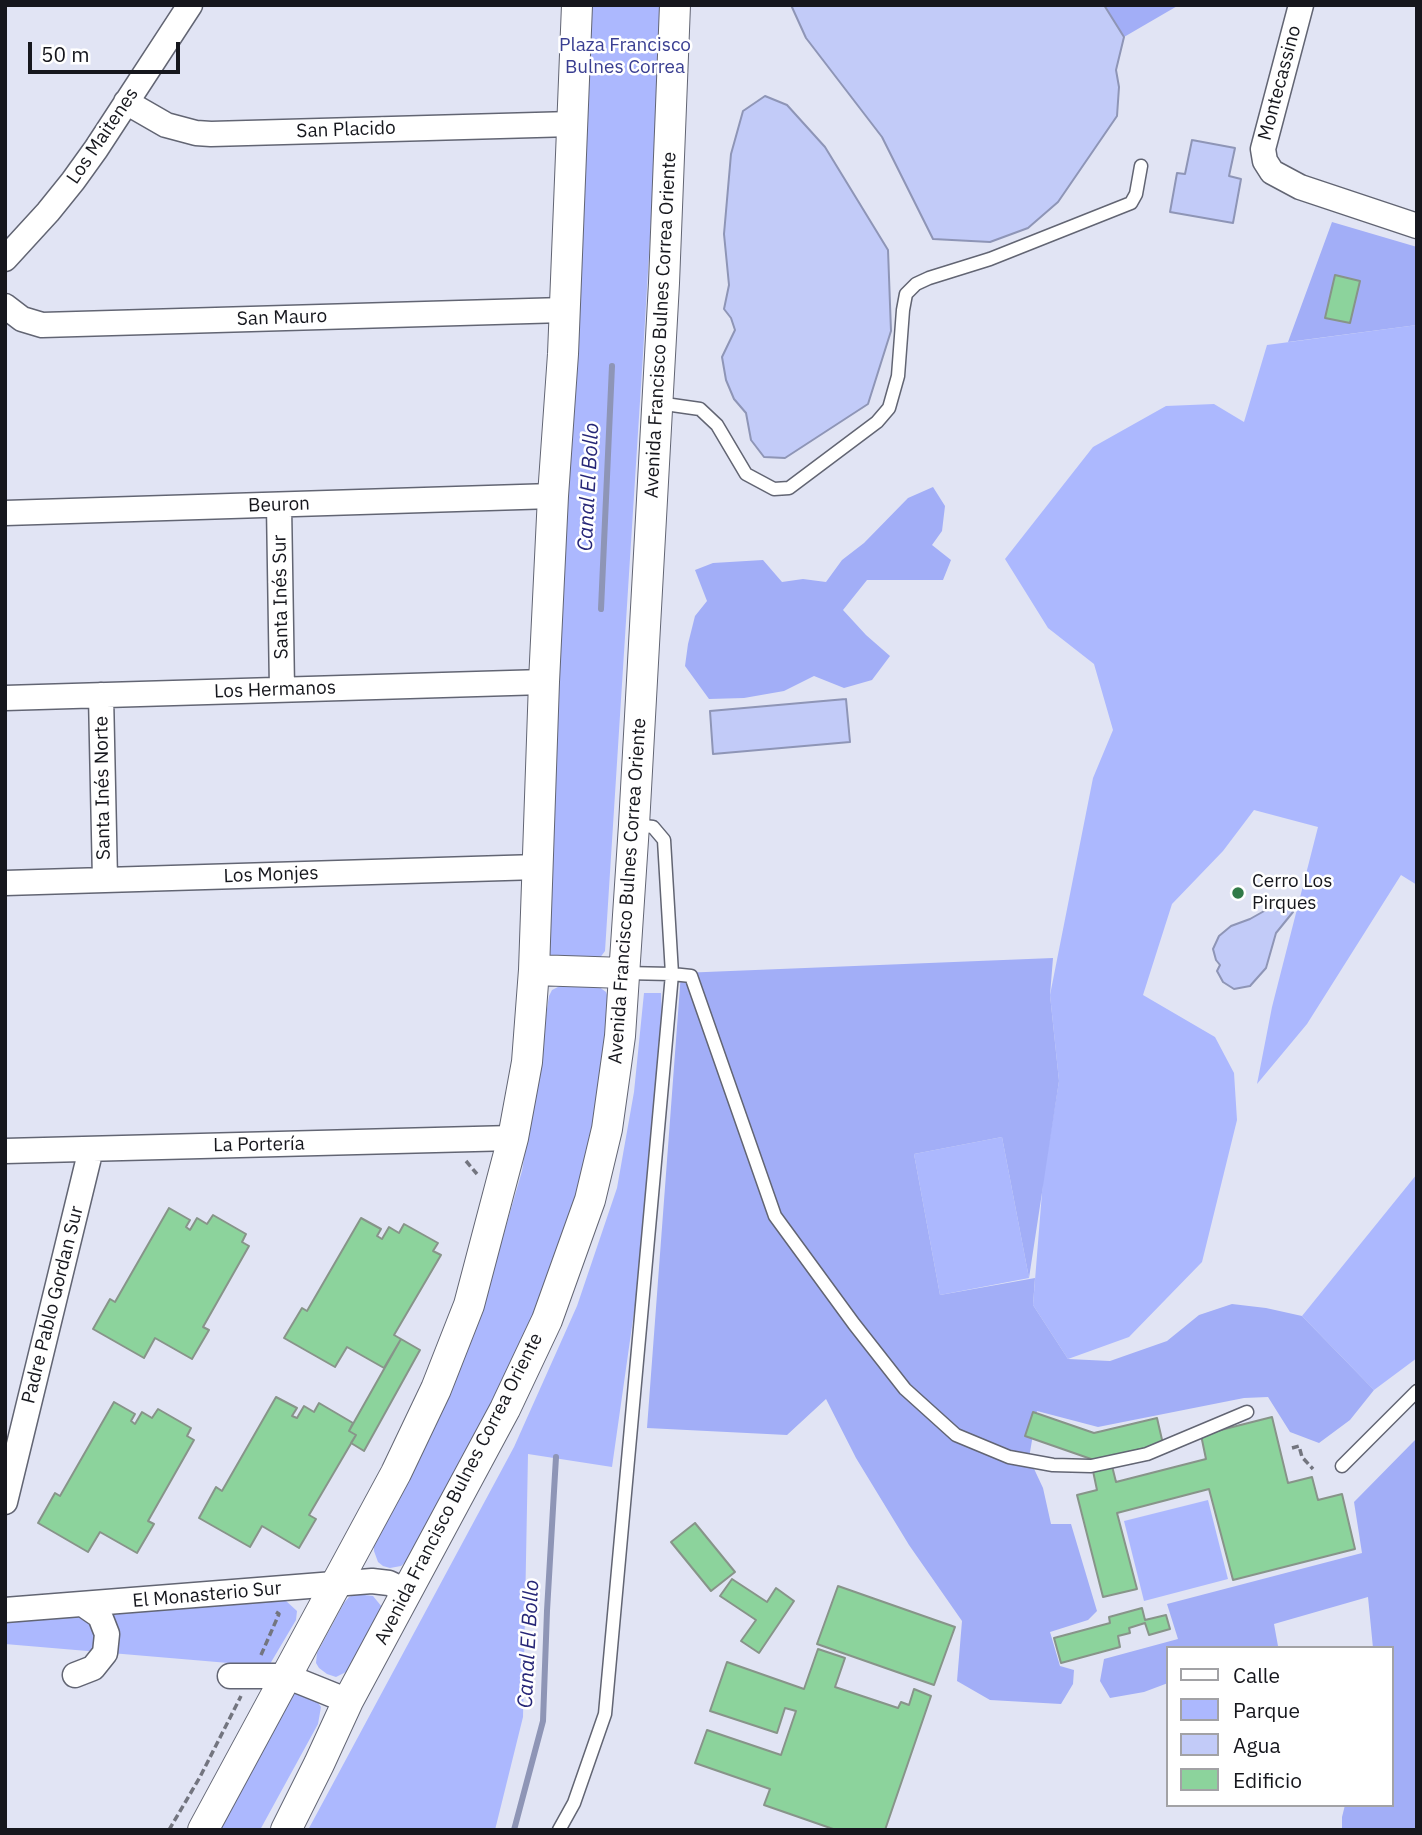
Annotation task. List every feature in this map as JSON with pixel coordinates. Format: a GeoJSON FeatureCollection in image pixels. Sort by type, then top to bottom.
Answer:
{"type":"FeatureCollection","features":[{"type":"Feature","properties":{"kind":"street","name":"Los Maitenes"},"geometry":{"type":"LineString","coordinates":[[5,259],[73,181],[190,5]]}},
{"type":"Feature","properties":{"kind":"street"},"geometry":{"type":"LineString","coordinates":[[203,1830],[402,1461],[436,1389],[469,1305],[513,1138],[527,1062],[534,970],[544,681],[565,310],[578,5]]}},
{"type":"Feature","properties":{"kind":"street","name":"Avenida Francisco Bulnes Correa Oriente"},"geometry":{"type":"LineString","coordinates":[[286,1830],[348,1702],[505,1409],[547,1320],[590,1200],[607,1129],[621,1036],[634,825],[664,283],[675,5]]}},
{"type":"Feature","properties":{"kind":"street","name":"Montecassino"},"geometry":{"type":"LineString","coordinates":[[1301,5],[1263,149],[1265,161],[1272,172],[1300,187],[1417,226]]}},
{"type":"Feature","properties":{"kind":"street","name":"San Placido"},"geometry":{"type":"LineString","coordinates":[[126,102],[166,125],[211,134],[572,124]]}},
{"type":"Feature","properties":{"kind":"street","name":"San Mauro"},"geometry":{"type":"LineString","coordinates":[[5,306],[22,319],[42,325],[565,310]]}},
{"type":"Feature","properties":{"kind":"street","name":"Beuron"},"geometry":{"type":"LineString","coordinates":[[5,513],[553,496]]}},
{"type":"Feature","properties":{"kind":"street","name":"Santa Inés Sur"},"geometry":{"type":"LineString","coordinates":[[279,505],[282,690]]}},
{"type":"Feature","properties":{"kind":"street","name":"Los Hermanos"},"geometry":{"type":"LineString","coordinates":[[5,698],[544,681]]}},
{"type":"Feature","properties":{"kind":"street","name":"Santa Inés Norte"},"geometry":{"type":"LineString","coordinates":[[101,695],[105,880]]}},
{"type":"Feature","properties":{"kind":"street","name":"Los Monjes"},"geometry":{"type":"LineString","coordinates":[[5,883],[538,867]]}},
{"type":"Feature","properties":{"kind":"street"},"geometry":{"type":"LineString","coordinates":[[534,970],[624,973]]}},
{"type":"Feature","properties":{"kind":"street","name":"La Portería"},"geometry":{"type":"LineString","coordinates":[[5,1151],[513,1138]]}},
{"type":"Feature","properties":{"kind":"street","name":"Padre Pablo Gordan Sur"},"geometry":{"type":"LineString","coordinates":[[5,1502],[90,1149]]}},
{"type":"Feature","properties":{"kind":"street","name":"El Monasterio Sur"},"geometry":{"type":"LineString","coordinates":[[5,1610],[372,1581],[389,1583],[408,1592]]}},
{"type":"Feature","properties":{"kind":"street"},"geometry":{"type":"LineString","coordinates":[[75,1675],[93,1668],[105,1653],[107,1634],[100,1616],[84,1605]]}},
{"type":"Feature","properties":{"kind":"street"},"geometry":{"type":"LineString","coordinates":[[241,1676],[286,1676],[348,1702]]}},
{"type":"Feature","properties":{"kind":"lane"},"geometry":{"type":"LineString","coordinates":[[658,403],[700,410],[717,425],[747,474],[774,489],[789,488],[877,422],[889,408],[898,376],[906,294],[916,284],[990,259],[1131,203],[1136,194],[1141,166]]}},
{"type":"Feature","properties":{"kind":"lane"},"geometry":{"type":"LineString","coordinates":[[559,1830],[574,1804],[605,1714],[672,974],[664,840],[653,827],[634,825]]}},
{"type":"Feature","properties":{"kind":"lane"},"geometry":{"type":"LineString","coordinates":[[624,973],[691,976],[775,1216],[905,1389],[956,1435],[1009,1457],[1053,1465],[1091,1466],[1147,1454],[1247,1412]]}},
{"type":"Feature","properties":{"kind":"lane"},"geometry":{"type":"LineString","coordinates":[[1342,1466],[1417,1391]]}},
{"type":"Feature","properties":{"kind":"path"},"geometry":{"type":"LineString","coordinates":[[461,1139],[462,1156],[478,1175]]}},
{"type":"Feature","properties":{"kind":"path"},"geometry":{"type":"LineString","coordinates":[[1292,1448],[1299,1446],[1302,1457],[1313,1469]]}},
{"type":"Feature","properties":{"kind":"path"},"geometry":{"type":"LineString","coordinates":[[169,1830],[210,1757],[241,1676],[279,1614],[268,1609],[266,1590]]}},
{"type":"Feature","properties":{"kind":"green space","name":"Plaza Francisco Bulnes Correa"},"geometry":{"type":"Polygon","coordinates":[[[592,5],[664,5],[605,951],[596,963],[555,960],[543,952],[592,5]]]}},
{"type":"Feature","properties":{"kind":"green space"},"geometry":{"type":"Polygon","coordinates":[[[1417,325],[1417,885],[1401,875],[1307,1024],[1257,1084],[1272,1007],[1318,827],[1254,810],[1223,851],[1172,904],[1143,995],[1215,1037],[1234,1073],[1237,1120],[1202,1262],[1129,1337],[1068,1359],[1033,1305],[1043,1180],[1059,1081],[1050,995],[1093,778],[1113,730],[1094,664],[1048,628],[1005,559],[1093,447],[1166,406],[1214,404],[1244,422],[1267,345],[1417,325]]]}},
{"type":"Feature","properties":{"kind":"green space"},"geometry":{"type":"Polygon","coordinates":[[[562,985],[598,986],[606,992],[610,1003],[600,1089],[578,1189],[538,1309],[495,1402],[411,1557],[401,1566],[383,1566],[378,1562],[374,1544],[472,1330],[504,1233],[522,1171],[549,996],[552,990],[562,985]]]}},
{"type":"Feature","properties":{"kind":"green space"},"geometry":{"type":"Polygon","coordinates":[[[644,993],[661,993],[665,1094],[612,1467],[528,1454],[523,1717],[495,1830],[308,1830],[514,1447],[577,1306],[617,1188],[634,1092],[644,993]]]}},
{"type":"Feature","properties":{"kind":"green space"},"geometry":{"type":"Polygon","coordinates":[[[1002,1137],[1029,1278],[940,1295],[914,1154],[1002,1137]]]}},
{"type":"Feature","properties":{"kind":"green space"},"geometry":{"type":"Polygon","coordinates":[[[1417,1174],[1417,1358],[1374,1390],[1302,1316],[1417,1174]]]}},
{"type":"Feature","properties":{"kind":"green space"},"geometry":{"type":"Polygon","coordinates":[[[1208,1500],[1228,1579],[1144,1601],[1124,1521],[1208,1500]]]}},
{"type":"Feature","properties":{"kind":"green space"},"geometry":{"type":"Polygon","coordinates":[[[356,1594],[373,1596],[382,1607],[350,1670],[336,1677],[319,1668],[316,1663],[317,1653],[344,1603],[356,1594]]]}},
{"type":"Feature","properties":{"kind":"green space"},"geometry":{"type":"Polygon","coordinates":[[[285,1600],[297,1611],[296,1620],[270,1664],[264,1666],[5,1644],[5,1622],[285,1600]]]}},
{"type":"Feature","properties":{"kind":"green space"},"geometry":{"type":"Polygon","coordinates":[[[298,1692],[312,1694],[321,1707],[318,1724],[260,1830],[214,1830],[285,1697],[298,1692]]]}},
{"type":"Feature","properties":{"kind":"shaded area"},"geometry":{"type":"Polygon","coordinates":[[[1104,5],[1179,5],[1124,37],[1104,5]]]}},
{"type":"Feature","properties":{"kind":"shaded area"},"geometry":{"type":"Polygon","coordinates":[[[1332,222],[1417,247],[1417,325],[1288,342],[1332,222]]]}},
{"type":"Feature","properties":{"kind":"shaded area"},"geometry":{"type":"Polygon","coordinates":[[[933,487],[945,506],[942,531],[932,545],[951,560],[943,580],[867,580],[843,610],[890,656],[872,680],[844,688],[814,676],[784,691],[744,698],[709,699],[685,666],[695,616],[707,601],[695,570],[713,563],[763,560],[782,582],[803,579],[826,582],[842,560],[864,543],[908,498],[933,487]]]}},
{"type":"Feature","properties":{"kind":"shaded area"},"geometry":{"type":"Polygon","coordinates":[[[1053,958],[1050,995],[1059,1081],[1029,1278],[1002,1137],[914,1154],[940,1295],[1035,1278],[1033,1305],[1068,1359],[1110,1361],[1167,1341],[1199,1315],[1232,1304],[1266,1308],[1302,1316],[1374,1390],[1350,1420],[1319,1443],[1290,1432],[1268,1397],[1244,1398],[1098,1427],[1037,1411],[1029,1458],[1043,1488],[1051,1524],[1071,1524],[1097,1611],[1088,1620],[1050,1632],[1060,1666],[1074,1670],[1073,1684],[1061,1704],[990,1700],[957,1681],[962,1621],[909,1545],[856,1458],[826,1399],[787,1435],[647,1428],[681,973],[1053,958]]]}},
{"type":"Feature","properties":{"kind":"shaded area"},"geometry":{"type":"Polygon","coordinates":[[[1417,1438],[1417,1830],[1342,1830],[1344,1807],[1394,1807],[1394,1646],[1373,1646],[1368,1597],[1274,1624],[1278,1646],[1166,1646],[1166,1684],[1144,1692],[1110,1698],[1100,1681],[1104,1659],[1178,1639],[1167,1604],[1362,1553],[1354,1502],[1417,1438]]]}},
{"type":"Feature","properties":{"kind":"water"},"geometry":{"type":"Polygon","coordinates":[[[791,5],[1104,5],[1124,37],[1116,70],[1119,87],[1117,116],[1058,202],[1028,228],[990,242],[933,239],[882,137],[806,38],[791,5]]]}},
{"type":"Feature","properties":{"kind":"water"},"geometry":{"type":"Polygon","coordinates":[[[765,96],[787,105],[825,147],[888,250],[891,331],[868,404],[785,458],[764,457],[751,440],[746,413],[734,399],[726,380],[722,357],[735,330],[724,309],[729,285],[724,234],[731,154],[743,111],[765,96]]]}},
{"type":"Feature","properties":{"kind":"water"},"geometry":{"type":"Polygon","coordinates":[[[1192,140],[1235,148],[1229,176],[1241,179],[1233,223],[1170,212],[1177,173],[1185,174],[1192,140]]]}},
{"type":"Feature","properties":{"kind":"water"},"geometry":{"type":"Polygon","coordinates":[[[846,699],[850,742],[713,754],[710,711],[846,699]]]}},
{"type":"Feature","properties":{"kind":"water"},"geometry":{"type":"Polygon","coordinates":[[[1283,903],[1291,906],[1293,912],[1276,933],[1266,968],[1250,986],[1234,989],[1223,982],[1217,971],[1220,965],[1213,949],[1219,936],[1231,926],[1283,903]]]}},
{"type":"Feature","properties":{"kind":"building"},"geometry":{"type":"Polygon","coordinates":[[[1335,275],[1360,281],[1350,323],[1325,318],[1335,275]]]}},
{"type":"Feature","properties":{"kind":"building"},"geometry":{"type":"Polygon","coordinates":[[[169,1208],[190,1220],[186,1227],[190,1230],[197,1218],[207,1224],[213,1215],[246,1234],[242,1242],[249,1246],[203,1327],[209,1330],[192,1359],[155,1338],[144,1358],[93,1329],[110,1299],[115,1302],[169,1208]]]}},
{"type":"Feature","properties":{"kind":"building"},"geometry":{"type":"Polygon","coordinates":[[[361,1218],[381,1229],[377,1236],[382,1239],[389,1227],[399,1233],[404,1224],[438,1243],[433,1251],[441,1255],[394,1335],[401,1339],[384,1368],[347,1347],[335,1367],[284,1338],[302,1308],[307,1311],[361,1218]]]}},
{"type":"Feature","properties":{"kind":"building"},"geometry":{"type":"Polygon","coordinates":[[[401,1339],[420,1350],[364,1451],[351,1443],[356,1435],[349,1431],[401,1339]]]}},
{"type":"Feature","properties":{"kind":"building"},"geometry":{"type":"Polygon","coordinates":[[[276,1397],[297,1408],[292,1416],[297,1418],[304,1406],[314,1412],[319,1403],[353,1423],[349,1431],[356,1435],[309,1515],[316,1519],[299,1548],[262,1526],[250,1547],[199,1518],[216,1487],[222,1491],[276,1397]]]}},
{"type":"Feature","properties":{"kind":"building"},"geometry":{"type":"Polygon","coordinates":[[[114,1402],[135,1414],[131,1421],[135,1424],[142,1412],[152,1418],[158,1409],[191,1428],[187,1436],[194,1440],[148,1521],[154,1524],[137,1553],[100,1532],[88,1552],[38,1523],[55,1493],[60,1496],[114,1402]]]}},
{"type":"Feature","properties":{"kind":"building"},"geometry":{"type":"Polygon","coordinates":[[[1033,1412],[1094,1433],[1157,1418],[1163,1444],[1094,1460],[1025,1436],[1033,1412]]]}},
{"type":"Feature","properties":{"kind":"building"},"geometry":{"type":"Polygon","coordinates":[[[1272,1417],[1288,1483],[1312,1477],[1318,1500],[1342,1494],[1355,1549],[1233,1580],[1209,1489],[1117,1513],[1137,1589],[1103,1597],[1077,1495],[1097,1490],[1093,1471],[1112,1466],[1116,1482],[1206,1459],[1201,1435],[1272,1417]]]}},
{"type":"Feature","properties":{"kind":"building"},"geometry":{"type":"Polygon","coordinates":[[[695,1523],[735,1572],[711,1591],[671,1542],[695,1523]]]}},
{"type":"Feature","properties":{"kind":"building"},"geometry":{"type":"Polygon","coordinates":[[[732,1579],[767,1602],[776,1588],[794,1601],[759,1653],[741,1641],[756,1620],[720,1596],[732,1579]]]}},
{"type":"Feature","properties":{"kind":"building"},"geometry":{"type":"Polygon","coordinates":[[[838,1586],[955,1627],[934,1685],[817,1644],[838,1586]]]}},
{"type":"Feature","properties":{"kind":"building"},"geometry":{"type":"Polygon","coordinates":[[[1142,1608],[1145,1620],[1166,1615],[1170,1629],[1149,1635],[1145,1623],[1129,1628],[1130,1633],[1118,1636],[1120,1647],[1061,1663],[1054,1638],[1110,1623],[1109,1617],[1142,1608]]]}},
{"type":"Feature","properties":{"kind":"building"},"geometry":{"type":"Polygon","coordinates":[[[818,1649],[845,1658],[835,1687],[898,1708],[901,1702],[909,1705],[914,1689],[931,1696],[885,1830],[836,1830],[764,1805],[770,1789],[695,1763],[707,1730],[781,1755],[796,1711],[785,1708],[777,1733],[710,1711],[727,1662],[804,1689],[818,1649]]]}},
{"type":"Feature","properties":{"kind":"waterway","name":"Canal El Bollo"},"geometry":{"type":"LineString","coordinates":[[601,609],[612,366]]}},
{"type":"Feature","properties":{"kind":"waterway","name":"Canal El Bollo"},"geometry":{"type":"LineString","coordinates":[[514,1830],[543,1721],[556,1457]]}},
{"type":"Feature","properties":{"kind":"place","name":"Cerro Los Pirques"},"geometry":{"type":"Point","coordinates":[1238,893]}}]}
